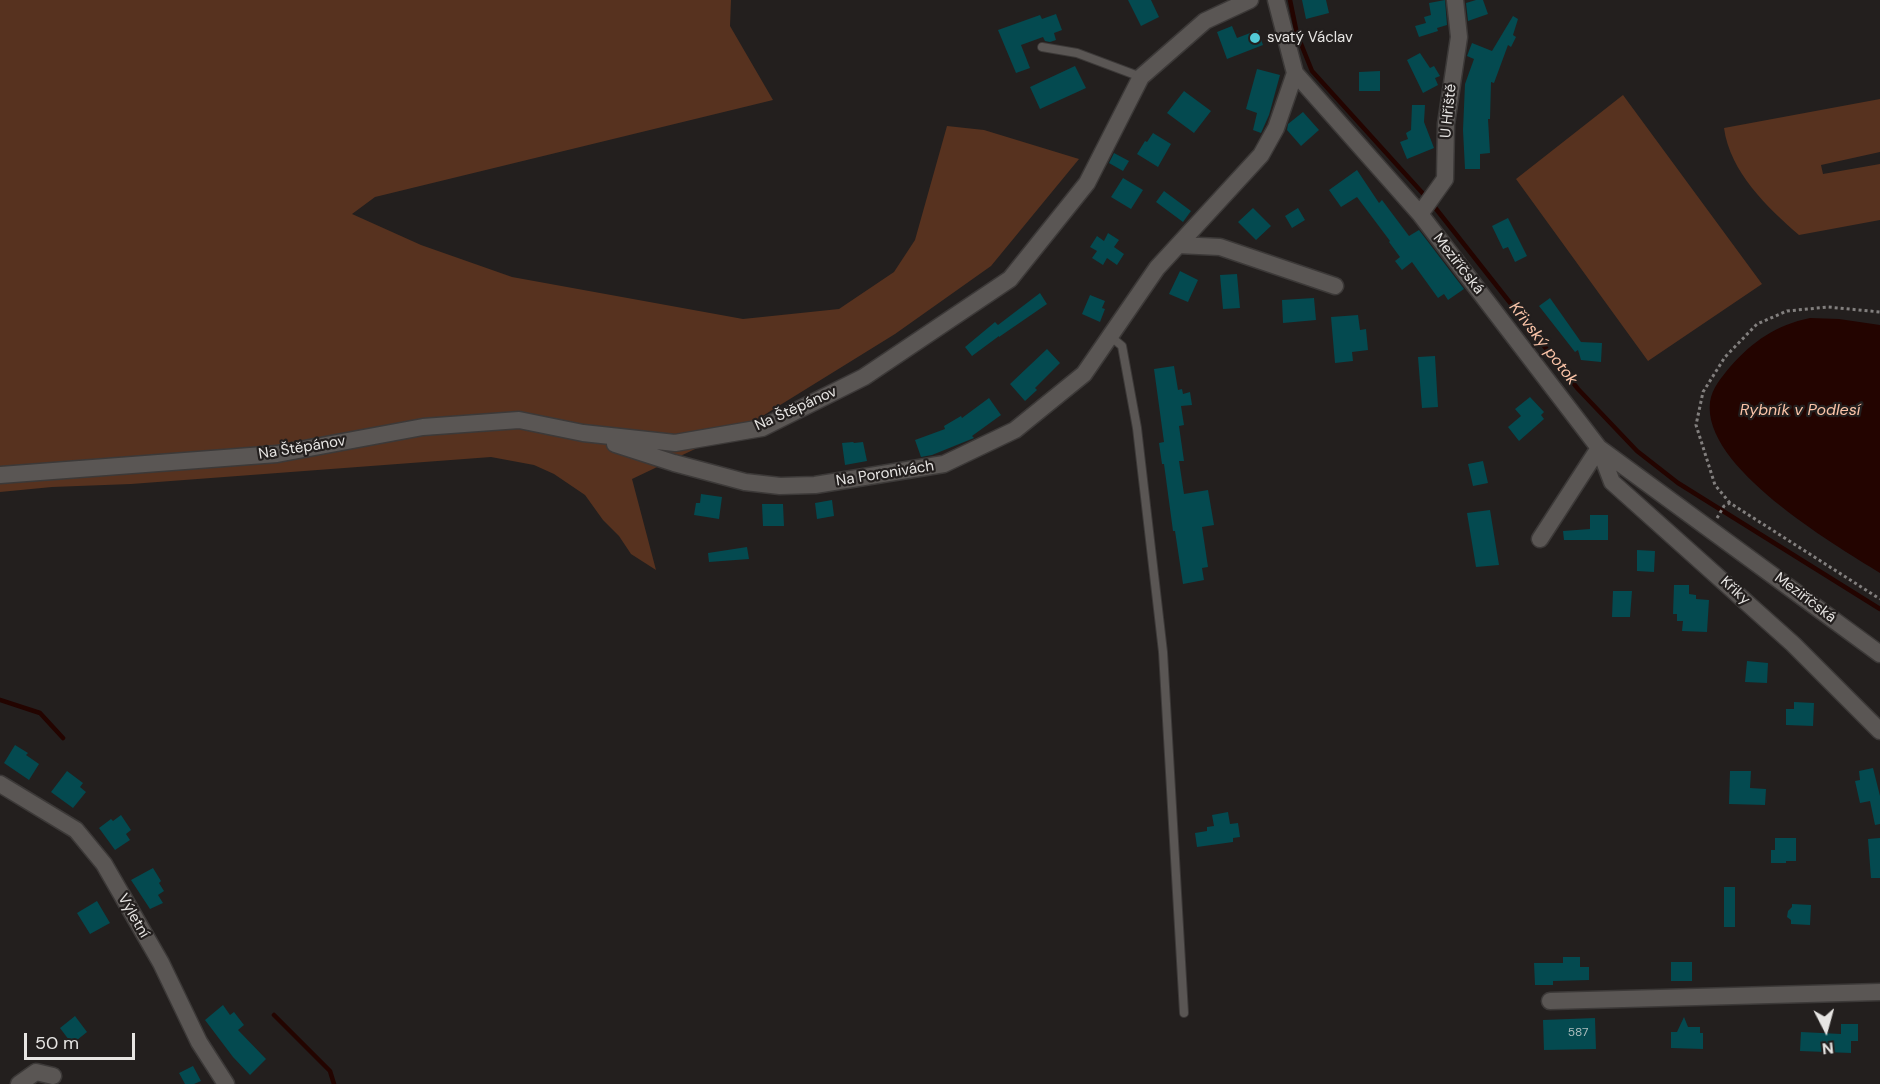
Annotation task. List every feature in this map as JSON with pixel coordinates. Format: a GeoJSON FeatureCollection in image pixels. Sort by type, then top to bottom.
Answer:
{"type":"FeatureCollection","features":[{"type":"Feature","properties":{"kind":"street","name":"Na Štěpánov"},"geometry":{"type":"LineString","coordinates":[[0,475],[276,454],[423,427],[519,420],[583,433],[675,443],[762,428],[864,377],[1010,279],[1087,183],[1142,77],[1205,21],[1250,0]]}},
{"type":"Feature","properties":{"kind":"street","name":"Meziříčská"},"geometry":{"type":"LineString","coordinates":[[1276,0],[1295,73],[1422,210],[1599,448],[1880,654]]}},
{"type":"Feature","properties":{"kind":"street","name":"U Hřiště"},"geometry":{"type":"LineString","coordinates":[[1422,210],[1445,179],[1446,124],[1459,37],[1455,0]]}},
{"type":"Feature","properties":{"kind":"street","name":"Na Poronivách"},"geometry":{"type":"LineString","coordinates":[[583,433],[674,463],[745,482],[780,486],[814,485],[944,464],[1015,430],[1084,374],[1157,268],[1261,155],[1276,128],[1295,73]]}},
{"type":"Feature","properties":{"kind":"street"},"geometry":{"type":"LineString","coordinates":[[1178,245],[1220,247],[1335,286]]}},
{"type":"Feature","properties":{"kind":"street"},"geometry":{"type":"LineString","coordinates":[[1540,539],[1599,448]]}},
{"type":"Feature","properties":{"kind":"street","name":"Křiky"},"geometry":{"type":"LineString","coordinates":[[1599,448],[1612,482],[1793,644],[1880,730]]}},
{"type":"Feature","properties":{"kind":"street","name":"Výletní"},"geometry":{"type":"LineString","coordinates":[[0,784],[76,830],[104,864],[161,963],[199,1042],[226,1084]]}},
{"type":"Feature","properties":{"kind":"street"},"geometry":{"type":"LineString","coordinates":[[1550,1001],[1880,993]]}},
{"type":"Feature","properties":{"kind":"street"},"geometry":{"type":"LineString","coordinates":[[19,1084],[36,1072],[53,1076]]}},
{"type":"Feature","properties":{"kind":"lane"},"geometry":{"type":"LineString","coordinates":[[1042,47],[1077,53],[1142,77]]}},
{"type":"Feature","properties":{"kind":"lane"},"geometry":{"type":"LineString","coordinates":[[1110,336],[1122,346],[1137,428],[1163,652],[1184,1013]]}},
{"type":"Feature","properties":{"kind":"path"},"geometry":{"type":"LineString","coordinates":[[1880,312],[1828,307],[1787,311],[1757,324],[1725,357],[1703,392],[1696,425],[1715,485],[1730,503],[1880,599]]}},
{"type":"Feature","properties":{"kind":"path"},"geometry":{"type":"LineString","coordinates":[[1719,513],[1724,506],[1730,503]]}},
{"type":"Feature","properties":{"kind":"shaded area"},"geometry":{"type":"Polygon","coordinates":[[[0,0],[731,0],[730,26],[773,100],[375,197],[352,214],[421,245],[512,277],[743,319],[839,309],[894,272],[915,240],[947,126],[984,130],[1079,159],[991,266],[895,334],[756,420],[632,479],[656,570],[631,554],[585,495],[554,474],[534,465],[491,457],[0,492],[0,0]]]}},
{"type":"Feature","properties":{"kind":"shaded area"},"geometry":{"type":"Polygon","coordinates":[[[1623,95],[1762,284],[1648,361],[1516,179],[1623,95]]]}},
{"type":"Feature","properties":{"kind":"shaded area"},"geometry":{"type":"Polygon","coordinates":[[[1880,99],[1880,152],[1821,165],[1823,174],[1880,164],[1880,220],[1799,235],[1775,213],[1742,174],[1728,144],[1724,128],[1880,99]]]}},
{"type":"Feature","properties":{"kind":"water","name":"Rybník v Podlesí"},"geometry":{"type":"Polygon","coordinates":[[[1810,318],[1839,319],[1880,325],[1880,573],[1832,543],[1774,501],[1726,452],[1713,427],[1711,397],[1717,383],[1730,367],[1747,349],[1766,335],[1786,325],[1810,318]]]}},
{"type":"Feature","properties":{"kind":"building"},"geometry":{"type":"Polygon","coordinates":[[[1128,0],[1151,0],[1159,17],[1141,26],[1128,0]]]}},
{"type":"Feature","properties":{"kind":"building"},"geometry":{"type":"Polygon","coordinates":[[[1302,0],[1326,0],[1329,13],[1306,19],[1302,0]]]}},
{"type":"Feature","properties":{"kind":"building"},"geometry":{"type":"Polygon","coordinates":[[[1445,0],[1447,25],[1437,28],[1438,31],[1419,37],[1415,26],[1426,23],[1424,17],[1431,15],[1429,3],[1445,0]]]}},
{"type":"Feature","properties":{"kind":"building"},"geometry":{"type":"Polygon","coordinates":[[[1483,0],[1488,14],[1468,21],[1466,3],[1483,0]]]}},
{"type":"Feature","properties":{"kind":"building"},"geometry":{"type":"Polygon","coordinates":[[[1056,14],[1062,30],[1054,33],[1056,40],[1045,41],[1043,37],[1021,45],[1030,68],[1016,73],[998,30],[1040,15],[1042,19],[1056,14]]]}},
{"type":"Feature","properties":{"kind":"building"},"geometry":{"type":"Polygon","coordinates":[[[1513,16],[1518,19],[1513,35],[1516,37],[1511,47],[1508,45],[1494,83],[1491,82],[1490,119],[1488,119],[1490,153],[1480,154],[1480,169],[1465,169],[1463,130],[1465,84],[1474,59],[1467,56],[1472,43],[1492,51],[1513,16]]]}},
{"type":"Feature","properties":{"kind":"building"},"geometry":{"type":"Polygon","coordinates":[[[1232,26],[1237,38],[1258,30],[1263,45],[1227,59],[1217,32],[1232,26]]]}},
{"type":"Feature","properties":{"kind":"building"},"geometry":{"type":"Polygon","coordinates":[[[1420,53],[1430,68],[1434,66],[1440,76],[1435,78],[1438,85],[1423,93],[1407,60],[1420,53]]]}},
{"type":"Feature","properties":{"kind":"building"},"geometry":{"type":"Polygon","coordinates":[[[1075,66],[1086,88],[1040,109],[1030,87],[1075,66]]]}},
{"type":"Feature","properties":{"kind":"building"},"geometry":{"type":"Polygon","coordinates":[[[1257,69],[1280,75],[1269,115],[1261,133],[1253,130],[1257,113],[1246,109],[1257,69]]]}},
{"type":"Feature","properties":{"kind":"building"},"geometry":{"type":"Polygon","coordinates":[[[1380,71],[1380,91],[1359,91],[1359,72],[1380,71]]]}},
{"type":"Feature","properties":{"kind":"building"},"geometry":{"type":"Polygon","coordinates":[[[1184,91],[1211,111],[1194,133],[1167,113],[1184,91]]]}},
{"type":"Feature","properties":{"kind":"building"},"geometry":{"type":"Polygon","coordinates":[[[1412,105],[1425,105],[1424,122],[1434,148],[1407,159],[1400,142],[1408,139],[1406,133],[1411,130],[1412,105]]]}},
{"type":"Feature","properties":{"kind":"building"},"geometry":{"type":"Polygon","coordinates":[[[1303,112],[1319,130],[1301,146],[1287,130],[1288,124],[1303,112]]]}},
{"type":"Feature","properties":{"kind":"building"},"geometry":{"type":"Polygon","coordinates":[[[1153,133],[1171,144],[1158,167],[1137,154],[1153,133]]]}},
{"type":"Feature","properties":{"kind":"building"},"geometry":{"type":"Polygon","coordinates":[[[1114,153],[1129,161],[1123,171],[1109,163],[1114,153]]]}},
{"type":"Feature","properties":{"kind":"building"},"geometry":{"type":"Polygon","coordinates":[[[1357,170],[1379,203],[1382,200],[1409,236],[1419,230],[1464,289],[1448,300],[1444,294],[1438,298],[1412,262],[1402,270],[1395,261],[1400,257],[1357,197],[1341,207],[1329,190],[1357,170]]]}},
{"type":"Feature","properties":{"kind":"building"},"geometry":{"type":"Polygon","coordinates":[[[1123,178],[1143,190],[1131,209],[1111,197],[1123,178]]]}},
{"type":"Feature","properties":{"kind":"building"},"geometry":{"type":"Polygon","coordinates":[[[1164,191],[1191,211],[1183,222],[1156,202],[1164,191]]]}},
{"type":"Feature","properties":{"kind":"building"},"geometry":{"type":"Polygon","coordinates":[[[1253,208],[1271,226],[1256,240],[1238,222],[1253,208]]]}},
{"type":"Feature","properties":{"kind":"building"},"geometry":{"type":"Polygon","coordinates":[[[1298,208],[1305,220],[1292,228],[1285,216],[1298,208]]]}},
{"type":"Feature","properties":{"kind":"building"},"geometry":{"type":"Polygon","coordinates":[[[1508,218],[1527,256],[1515,262],[1508,247],[1503,249],[1492,226],[1508,218]]]}},
{"type":"Feature","properties":{"kind":"building"},"geometry":{"type":"Polygon","coordinates":[[[1108,233],[1119,240],[1114,247],[1124,254],[1117,265],[1107,258],[1103,265],[1092,258],[1097,251],[1090,247],[1097,236],[1104,241],[1108,233]]]}},
{"type":"Feature","properties":{"kind":"building"},"geometry":{"type":"Polygon","coordinates":[[[1180,271],[1198,280],[1188,302],[1169,294],[1180,271]]]}},
{"type":"Feature","properties":{"kind":"building"},"geometry":{"type":"Polygon","coordinates":[[[1237,274],[1240,308],[1223,309],[1220,275],[1237,274]]]}},
{"type":"Feature","properties":{"kind":"building"},"geometry":{"type":"Polygon","coordinates":[[[1040,293],[1047,304],[972,356],[965,347],[995,322],[998,325],[1040,293]]]}},
{"type":"Feature","properties":{"kind":"building"},"geometry":{"type":"Polygon","coordinates":[[[1090,295],[1105,301],[1102,308],[1105,309],[1100,322],[1082,314],[1090,295]]]}},
{"type":"Feature","properties":{"kind":"building"},"geometry":{"type":"Polygon","coordinates":[[[1314,298],[1316,320],[1283,323],[1282,300],[1314,298]]]}},
{"type":"Feature","properties":{"kind":"building"},"geometry":{"type":"Polygon","coordinates":[[[1550,298],[1581,342],[1602,343],[1601,362],[1581,360],[1578,350],[1575,352],[1539,306],[1550,298]]]}},
{"type":"Feature","properties":{"kind":"building"},"geometry":{"type":"Polygon","coordinates":[[[1358,315],[1360,330],[1366,329],[1368,350],[1352,352],[1353,361],[1335,363],[1331,317],[1358,315]]]}},
{"type":"Feature","properties":{"kind":"building"},"geometry":{"type":"Polygon","coordinates":[[[1047,349],[1060,363],[1025,401],[1010,384],[1047,349]]]}},
{"type":"Feature","properties":{"kind":"building"},"geometry":{"type":"Polygon","coordinates":[[[1435,356],[1438,407],[1422,408],[1418,357],[1435,356]]]}},
{"type":"Feature","properties":{"kind":"building"},"geometry":{"type":"Polygon","coordinates":[[[1174,366],[1178,390],[1182,389],[1183,394],[1190,392],[1192,405],[1181,406],[1184,425],[1179,426],[1184,461],[1179,461],[1184,494],[1208,490],[1214,525],[1202,527],[1208,567],[1202,568],[1204,580],[1183,584],[1159,443],[1164,442],[1154,369],[1174,366]]]}},
{"type":"Feature","properties":{"kind":"building"},"geometry":{"type":"Polygon","coordinates":[[[1530,397],[1544,412],[1541,415],[1544,419],[1519,441],[1508,427],[1521,416],[1515,409],[1530,397]]]}},
{"type":"Feature","properties":{"kind":"building"},"geometry":{"type":"Polygon","coordinates":[[[989,398],[1001,415],[972,436],[974,438],[932,455],[921,457],[915,440],[945,429],[944,426],[961,416],[962,418],[989,398]]]}},
{"type":"Feature","properties":{"kind":"building"},"geometry":{"type":"Polygon","coordinates":[[[863,442],[867,461],[845,465],[842,443],[863,442]]]}},
{"type":"Feature","properties":{"kind":"building"},"geometry":{"type":"Polygon","coordinates":[[[1483,461],[1488,483],[1473,486],[1468,464],[1483,461]]]}},
{"type":"Feature","properties":{"kind":"building"},"geometry":{"type":"Polygon","coordinates":[[[701,494],[722,497],[719,519],[694,515],[696,503],[700,503],[701,494]]]}},
{"type":"Feature","properties":{"kind":"building"},"geometry":{"type":"Polygon","coordinates":[[[832,500],[834,516],[817,519],[815,503],[832,500]]]}},
{"type":"Feature","properties":{"kind":"building"},"geometry":{"type":"Polygon","coordinates":[[[762,504],[783,504],[784,526],[763,526],[762,504]]]}},
{"type":"Feature","properties":{"kind":"building"},"geometry":{"type":"Polygon","coordinates":[[[1490,510],[1499,565],[1476,567],[1467,513],[1490,510]]]}},
{"type":"Feature","properties":{"kind":"building"},"geometry":{"type":"Polygon","coordinates":[[[1590,515],[1608,515],[1608,540],[1564,540],[1563,531],[1590,529],[1590,515]]]}},
{"type":"Feature","properties":{"kind":"building"},"geometry":{"type":"Polygon","coordinates":[[[747,547],[749,559],[709,562],[708,553],[747,547]]]}},
{"type":"Feature","properties":{"kind":"building"},"geometry":{"type":"Polygon","coordinates":[[[1637,550],[1655,551],[1654,572],[1637,571],[1637,550]]]}},
{"type":"Feature","properties":{"kind":"building"},"geometry":{"type":"Polygon","coordinates":[[[1674,585],[1689,585],[1689,594],[1696,595],[1696,599],[1709,600],[1707,632],[1682,631],[1683,621],[1677,621],[1677,614],[1673,614],[1674,585]]]}},
{"type":"Feature","properties":{"kind":"building"},"geometry":{"type":"Polygon","coordinates":[[[1613,591],[1632,591],[1630,617],[1612,617],[1613,591]]]}},
{"type":"Feature","properties":{"kind":"building"},"geometry":{"type":"Polygon","coordinates":[[[1747,661],[1768,663],[1767,683],[1745,682],[1747,661]]]}},
{"type":"Feature","properties":{"kind":"building"},"geometry":{"type":"Polygon","coordinates":[[[1794,702],[1814,703],[1813,726],[1786,725],[1786,709],[1794,709],[1794,702]]]}},
{"type":"Feature","properties":{"kind":"building"},"geometry":{"type":"Polygon","coordinates":[[[15,745],[39,764],[29,780],[4,763],[15,745]]]}},
{"type":"Feature","properties":{"kind":"building"},"geometry":{"type":"Polygon","coordinates":[[[1873,768],[1880,796],[1880,824],[1875,825],[1870,801],[1860,803],[1855,781],[1860,780],[1859,771],[1873,768]]]}},
{"type":"Feature","properties":{"kind":"building"},"geometry":{"type":"Polygon","coordinates":[[[67,771],[83,783],[80,787],[86,792],[73,808],[51,792],[67,771]]]}},
{"type":"Feature","properties":{"kind":"building"},"geometry":{"type":"Polygon","coordinates":[[[1730,771],[1751,771],[1750,788],[1766,789],[1765,805],[1729,804],[1730,771]]]}},
{"type":"Feature","properties":{"kind":"building"},"geometry":{"type":"Polygon","coordinates":[[[1228,812],[1230,824],[1238,823],[1240,837],[1233,838],[1233,842],[1197,847],[1195,833],[1207,831],[1207,827],[1214,826],[1212,815],[1228,812]]]}},
{"type":"Feature","properties":{"kind":"building"},"geometry":{"type":"Polygon","coordinates":[[[121,815],[131,830],[126,834],[130,840],[115,850],[99,828],[121,815]]]}},
{"type":"Feature","properties":{"kind":"building"},"geometry":{"type":"Polygon","coordinates":[[[1775,838],[1796,838],[1796,861],[1771,863],[1771,850],[1775,850],[1775,838]]]}},
{"type":"Feature","properties":{"kind":"building"},"geometry":{"type":"Polygon","coordinates":[[[1880,838],[1880,878],[1871,878],[1868,839],[1880,838]]]}},
{"type":"Feature","properties":{"kind":"building"},"geometry":{"type":"Polygon","coordinates":[[[153,868],[164,891],[158,895],[163,903],[150,909],[131,880],[153,868]]]}},
{"type":"Feature","properties":{"kind":"building"},"geometry":{"type":"Polygon","coordinates":[[[1724,887],[1735,887],[1735,927],[1724,927],[1724,887]]]}},
{"type":"Feature","properties":{"kind":"building"},"geometry":{"type":"Polygon","coordinates":[[[97,901],[110,923],[90,934],[77,913],[97,901]]]}},
{"type":"Feature","properties":{"kind":"building"},"geometry":{"type":"Polygon","coordinates":[[[1792,904],[1811,905],[1810,925],[1791,924],[1791,920],[1787,917],[1792,904]]]}},
{"type":"Feature","properties":{"kind":"building"},"geometry":{"type":"Polygon","coordinates":[[[1563,957],[1580,957],[1580,967],[1589,967],[1589,980],[1553,981],[1553,985],[1535,985],[1534,963],[1563,963],[1563,957]]]}},
{"type":"Feature","properties":{"kind":"building"},"geometry":{"type":"Polygon","coordinates":[[[1671,962],[1692,962],[1692,981],[1671,981],[1671,962]]]}},
{"type":"Feature","properties":{"kind":"building"},"geometry":{"type":"Polygon","coordinates":[[[223,1005],[230,1015],[234,1012],[244,1025],[238,1030],[266,1059],[250,1075],[205,1020],[223,1005]]]}},
{"type":"Feature","properties":{"kind":"building"},"geometry":{"type":"Polygon","coordinates":[[[75,1016],[87,1032],[72,1044],[60,1028],[75,1016]]]}},
{"type":"Feature","properties":{"kind":"building"},"geometry":{"type":"Polygon","coordinates":[[[1684,1017],[1688,1027],[1700,1027],[1700,1033],[1703,1033],[1703,1049],[1671,1048],[1671,1032],[1677,1032],[1684,1017]]]}},
{"type":"Feature","properties":{"kind":"building"},"geometry":{"type":"Polygon","coordinates":[[[1595,1018],[1596,1049],[1544,1050],[1543,1020],[1595,1018]]]}},
{"type":"Feature","properties":{"kind":"building"},"geometry":{"type":"Polygon","coordinates":[[[1841,1024],[1858,1024],[1858,1041],[1851,1041],[1851,1053],[1800,1051],[1801,1032],[1841,1034],[1841,1024]]]}},
{"type":"Feature","properties":{"kind":"building"},"geometry":{"type":"Polygon","coordinates":[[[193,1066],[201,1081],[185,1084],[179,1073],[193,1066]]]}},
{"type":"Feature","properties":{"kind":"waterway","name":"Křivský potok"},"geometry":{"type":"LineString","coordinates":[[1290,0],[1297,34],[1312,71],[1427,198]]}},
{"type":"Feature","properties":{"kind":"waterway","name":"Křivský potok"},"geometry":{"type":"LineString","coordinates":[[1433,205],[1578,389],[1637,451],[1678,483],[1880,609]]}},
{"type":"Feature","properties":{"kind":"waterway"},"geometry":{"type":"LineString","coordinates":[[0,700],[40,713],[63,738]]}},
{"type":"Feature","properties":{"kind":"waterway"},"geometry":{"type":"LineString","coordinates":[[274,1015],[330,1071],[334,1084]]}},
{"type":"Feature","properties":{"kind":"place","name":"svatý Václav"},"geometry":{"type":"Point","coordinates":[1255,38]}}]}
